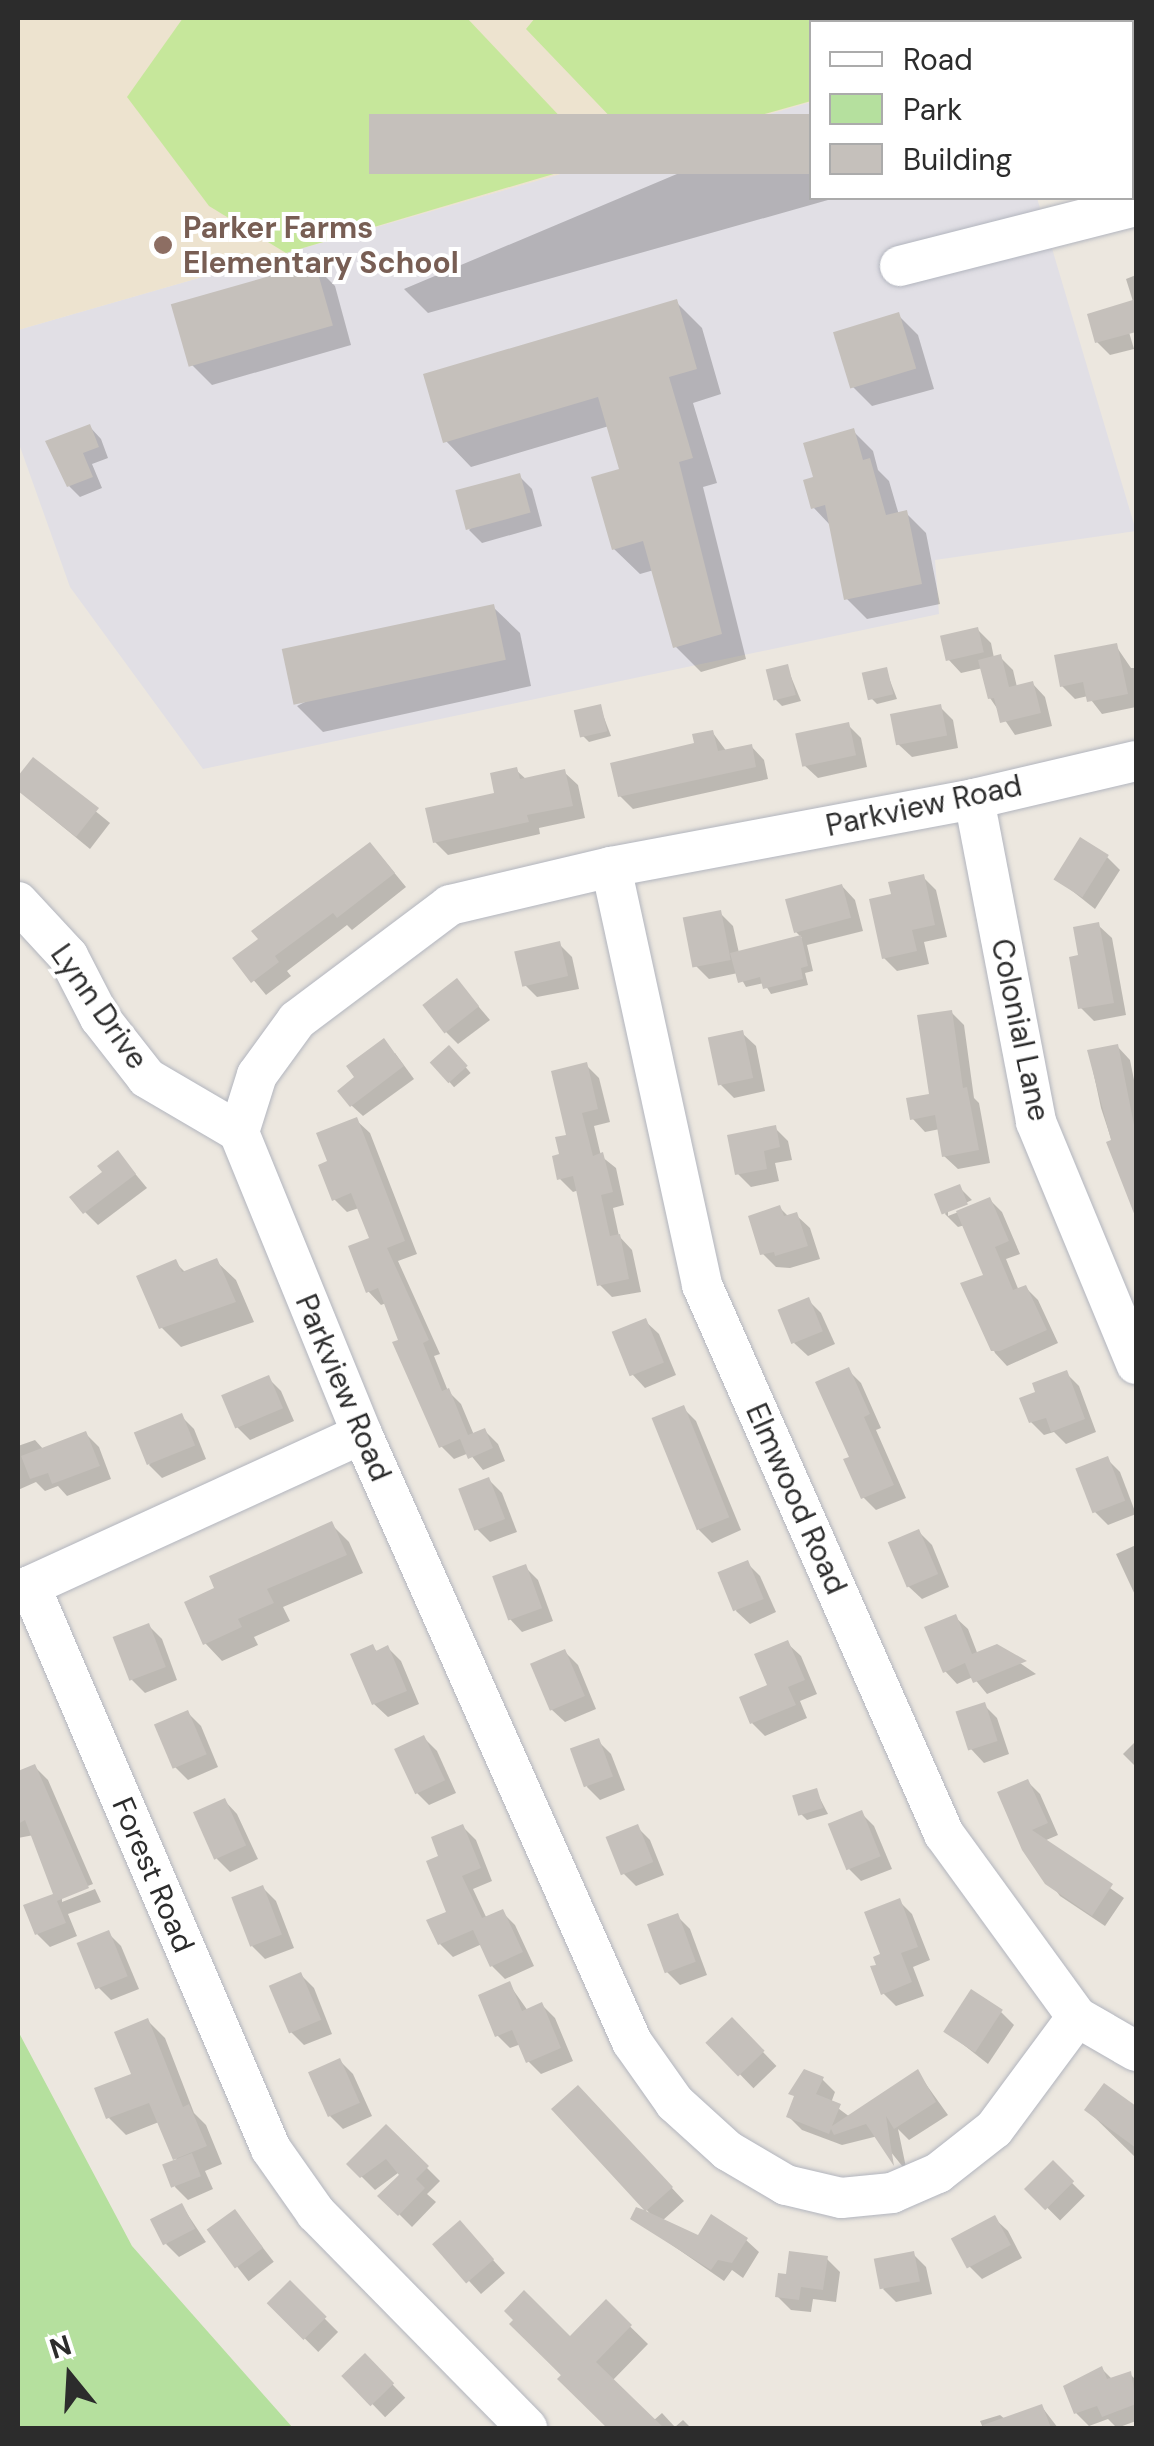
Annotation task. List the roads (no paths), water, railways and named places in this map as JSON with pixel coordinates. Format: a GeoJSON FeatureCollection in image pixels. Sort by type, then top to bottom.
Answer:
{"type":"FeatureCollection","features":[{"type":"Feature","properties":{"kind":"street"},"geometry":{"type":"LineString","coordinates":[[900,266],[1136,206]]}},
{"type":"Feature","properties":{"kind":"street","name":"Parkview Road"},"geometry":{"type":"LineString","coordinates":[[1076,2016],[994,2130],[938,2173],[892,2193],[841,2198],[786,2185],[728,2151],[675,2103],[632,2042],[362,1434],[239,1132],[257,1075],[297,1020],[381,953],[450,905],[612,867],[974,799],[1136,761]]}},
{"type":"Feature","properties":{"kind":"street","name":"Colonial Lane"},"geometry":{"type":"LineString","coordinates":[[974,799],[1036,1122],[1136,1364]]}},
{"type":"Feature","properties":{"kind":"street","name":"Elmwood Road"},"geometry":{"type":"LineString","coordinates":[[612,867],[702,1285],[944,1834],[1076,2016],[1136,2051]]}},
{"type":"Feature","properties":{"kind":"street","name":"Lynn Drive"},"geometry":{"type":"LineString","coordinates":[[18,902],[68,956],[100,1018],[147,1078],[239,1132]]}},
{"type":"Feature","properties":{"kind":"street","name":"Forest Road"},"geometry":{"type":"LineString","coordinates":[[362,1434],[30,1586],[271,2149],[316,2214],[527,2428]]}},
{"type":"Feature","properties":{"kind":"place","name":"Parker Farms Elementary School"},"geometry":{"type":"Point","coordinates":[163,245]}}]}
